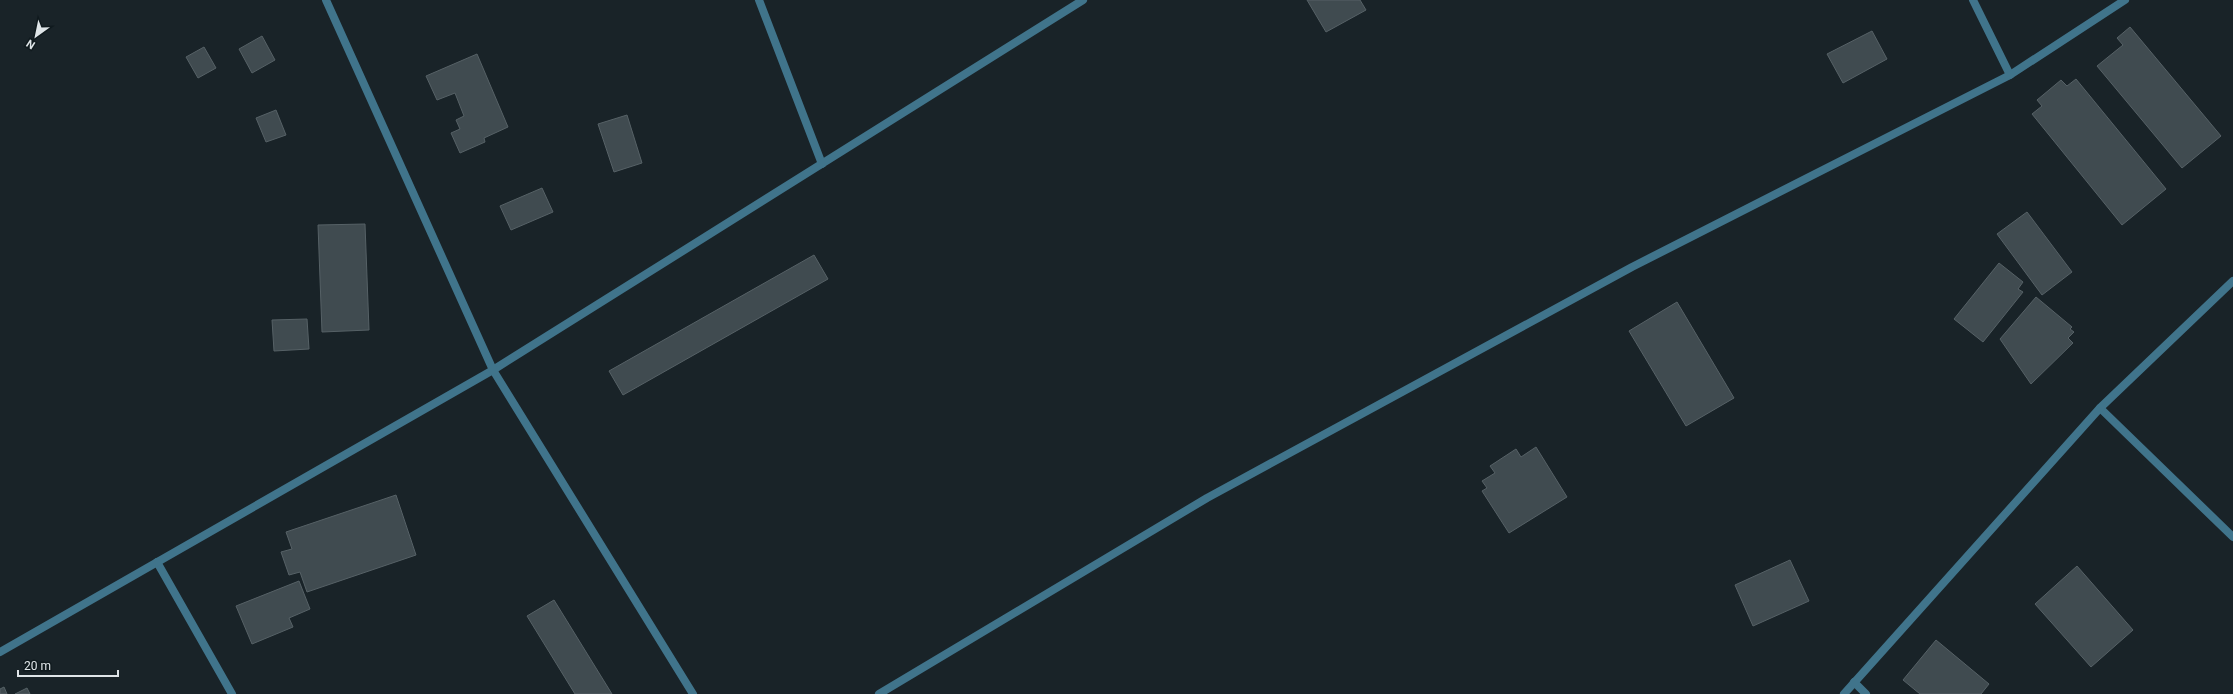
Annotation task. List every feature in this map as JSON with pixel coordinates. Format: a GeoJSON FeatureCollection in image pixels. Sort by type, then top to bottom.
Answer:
{"type":"FeatureCollection","features":[{"type":"Feature","properties":{"kind":"street"},"geometry":{"type":"LineString","coordinates":[[326,0],[493,370],[693,694]]}},
{"type":"Feature","properties":{"kind":"street"},"geometry":{"type":"LineString","coordinates":[[759,0],[822,164]]}},
{"type":"Feature","properties":{"kind":"street"},"geometry":{"type":"LineString","coordinates":[[0,652],[493,370],[1083,0]]}},
{"type":"Feature","properties":{"kind":"street"},"geometry":{"type":"LineString","coordinates":[[1973,0],[2010,75]]}},
{"type":"Feature","properties":{"kind":"street"},"geometry":{"type":"LineString","coordinates":[[879,694],[1207,498],[1632,267],[2010,75],[2125,0]]}},
{"type":"Feature","properties":{"kind":"street"},"geometry":{"type":"LineString","coordinates":[[1844,694],[2100,408],[2233,280]]}},
{"type":"Feature","properties":{"kind":"street"},"geometry":{"type":"LineString","coordinates":[[2100,408],[2233,537]]}},
{"type":"Feature","properties":{"kind":"street"},"geometry":{"type":"LineString","coordinates":[[157,562],[232,694]]}},
{"type":"Feature","properties":{"kind":"street"},"geometry":{"type":"LineString","coordinates":[[1854,682],[1866,694]]}},
{"type":"Feature","properties":{"kind":"building"},"geometry":{"type":"Polygon","coordinates":[[[1307,0],[1360,0],[1366,10],[1326,32],[1307,0]]]}},
{"type":"Feature","properties":{"kind":"building"},"geometry":{"type":"Polygon","coordinates":[[[2130,27],[2221,136],[2182,168],[2097,66],[2123,45],[2117,38],[2130,27]]]}},
{"type":"Feature","properties":{"kind":"building"},"geometry":{"type":"Polygon","coordinates":[[[1872,31],[1887,59],[1843,83],[1827,54],[1872,31]]]}},
{"type":"Feature","properties":{"kind":"building"},"geometry":{"type":"Polygon","coordinates":[[[262,36],[275,60],[252,73],[239,49],[262,36]]]}},
{"type":"Feature","properties":{"kind":"building"},"geometry":{"type":"Polygon","coordinates":[[[204,47],[216,68],[198,78],[186,57],[204,47]]]}},
{"type":"Feature","properties":{"kind":"building"},"geometry":{"type":"Polygon","coordinates":[[[477,54],[508,127],[484,138],[485,142],[460,153],[451,133],[460,129],[456,120],[464,116],[455,93],[437,100],[426,76],[477,54]]]}},
{"type":"Feature","properties":{"kind":"building"},"geometry":{"type":"Polygon","coordinates":[[[2076,79],[2166,189],[2122,225],[2032,114],[2042,106],[2037,100],[2061,80],[2067,86],[2076,79]]]}},
{"type":"Feature","properties":{"kind":"building"},"geometry":{"type":"Polygon","coordinates":[[[276,110],[286,135],[266,142],[256,118],[276,110]]]}},
{"type":"Feature","properties":{"kind":"building"},"geometry":{"type":"Polygon","coordinates":[[[627,115],[642,163],[614,172],[598,124],[627,115]]]}},
{"type":"Feature","properties":{"kind":"building"},"geometry":{"type":"Polygon","coordinates":[[[542,188],[553,212],[511,230],[500,206],[542,188]]]}},
{"type":"Feature","properties":{"kind":"building"},"geometry":{"type":"Polygon","coordinates":[[[2027,212],[2072,272],[2042,295],[1997,234],[2027,212]]]}},
{"type":"Feature","properties":{"kind":"building"},"geometry":{"type":"Polygon","coordinates":[[[365,224],[369,330],[322,332],[318,225],[365,224]]]}},
{"type":"Feature","properties":{"kind":"building"},"geometry":{"type":"Polygon","coordinates":[[[814,255],[828,279],[623,395],[609,371],[814,255]]]}},
{"type":"Feature","properties":{"kind":"building"},"geometry":{"type":"Polygon","coordinates":[[[1999,263],[2023,282],[2018,289],[2023,292],[1983,342],[1954,319],[1999,263]]]}},
{"type":"Feature","properties":{"kind":"building"},"geometry":{"type":"Polygon","coordinates":[[[2036,297],[2072,327],[2070,329],[2074,332],[2068,338],[2073,343],[2031,384],[2000,339],[2036,297]]]}},
{"type":"Feature","properties":{"kind":"building"},"geometry":{"type":"Polygon","coordinates":[[[1677,302],[1734,398],[1686,426],[1629,331],[1677,302]]]}},
{"type":"Feature","properties":{"kind":"building"},"geometry":{"type":"Polygon","coordinates":[[[307,319],[309,349],[274,351],[272,320],[307,319]]]}},
{"type":"Feature","properties":{"kind":"building"},"geometry":{"type":"Polygon","coordinates":[[[1536,447],[1567,497],[1509,533],[1482,491],[1487,488],[1482,481],[1495,473],[1490,466],[1516,449],[1521,457],[1536,447]]]}},
{"type":"Feature","properties":{"kind":"building"},"geometry":{"type":"Polygon","coordinates":[[[396,495],[416,555],[307,592],[300,572],[289,575],[281,552],[292,549],[286,532],[396,495]]]}},
{"type":"Feature","properties":{"kind":"building"},"geometry":{"type":"Polygon","coordinates":[[[1790,560],[1809,601],[1753,626],[1735,585],[1790,560]]]}},
{"type":"Feature","properties":{"kind":"building"},"geometry":{"type":"Polygon","coordinates":[[[2077,566],[2133,630],[2091,667],[2035,604],[2077,566]]]}},
{"type":"Feature","properties":{"kind":"building"},"geometry":{"type":"Polygon","coordinates":[[[299,581],[310,609],[289,618],[293,627],[252,644],[236,606],[299,581]]]}},
{"type":"Feature","properties":{"kind":"building"},"geometry":{"type":"Polygon","coordinates":[[[554,600],[612,694],[575,694],[527,616],[554,600]]]}},
{"type":"Feature","properties":{"kind":"building"},"geometry":{"type":"Polygon","coordinates":[[[1936,640],[1989,684],[1981,694],[1920,694],[1903,680],[1936,640]]]}},
{"type":"Feature","properties":{"kind":"building"},"geometry":{"type":"Polygon","coordinates":[[[4,687],[7,694],[0,694],[0,689],[4,687]]]}},
{"type":"Feature","properties":{"kind":"building"},"geometry":{"type":"Polygon","coordinates":[[[27,688],[30,694],[15,694],[27,688]]]}}]}
